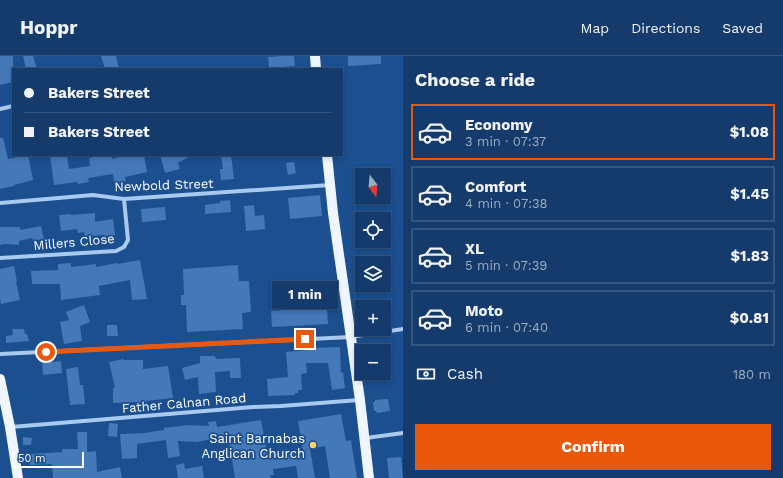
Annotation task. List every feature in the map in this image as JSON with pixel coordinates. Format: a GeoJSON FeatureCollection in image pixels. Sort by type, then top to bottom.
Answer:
{"type":"FeatureCollection","features":[{"type":"Feature","properties":{"kind":"main road"},"geometry":{"type":"LineString","coordinates":[[315,56],[316,68]]}},
{"type":"Feature","properties":{"kind":"main road"},"geometry":{"type":"LineString","coordinates":[[327,156],[333,213],[360,400],[369,478]]}},
{"type":"Feature","properties":{"kind":"main road"},"geometry":{"type":"LineString","coordinates":[[0,379],[10,427],[18,478]]}},
{"type":"Feature","properties":{"kind":"street"},"geometry":{"type":"LineString","coordinates":[[0,109],[12,106]]}},
{"type":"Feature","properties":{"kind":"street","name":"Newbold Street"},"geometry":{"type":"LineString","coordinates":[[0,203],[93,195],[124,199],[330,185]]}},
{"type":"Feature","properties":{"kind":"street","name":"Millers Close"},"geometry":{"type":"LineString","coordinates":[[0,258],[116,251],[124,248],[128,240],[124,199]]}},
{"type":"Feature","properties":{"kind":"street"},"geometry":{"type":"LineString","coordinates":[[0,354],[351,337],[403,329]]}},
{"type":"Feature","properties":{"kind":"street","name":"Father Calnan Road"},"geometry":{"type":"LineString","coordinates":[[10,427],[253,407],[360,400]]}},
{"type":"Feature","properties":{"kind":"street"},"geometry":{"type":"LineString","coordinates":[[364,438],[403,433]]}},
{"type":"Feature","properties":{"kind":"building"},"geometry":{"type":"Polygon","coordinates":[[[0,56],[13,56],[12,82],[0,85],[0,56]]]}},
{"type":"Feature","properties":{"kind":"building"},"geometry":{"type":"Polygon","coordinates":[[[23,56],[33,56],[37,68],[26,68],[23,56]]]}},
{"type":"Feature","properties":{"kind":"building"},"geometry":{"type":"Polygon","coordinates":[[[101,56],[116,56],[119,68],[105,68],[101,56]]]}},
{"type":"Feature","properties":{"kind":"building"},"geometry":{"type":"Polygon","coordinates":[[[294,56],[295,66],[269,68],[268,57],[294,56]]]}},
{"type":"Feature","properties":{"kind":"building"},"geometry":{"type":"Polygon","coordinates":[[[348,56],[381,56],[381,64],[348,66],[348,56]]]}},
{"type":"Feature","properties":{"kind":"building"},"geometry":{"type":"Polygon","coordinates":[[[0,138],[3,138],[8,159],[28,156],[33,180],[0,189],[0,138]]]}},
{"type":"Feature","properties":{"kind":"building"},"geometry":{"type":"Polygon","coordinates":[[[50,156],[67,156],[69,169],[90,166],[89,158],[92,158],[92,156],[111,156],[112,159],[122,156],[144,156],[147,172],[125,177],[126,181],[114,183],[113,174],[88,178],[89,182],[54,185],[50,156]]]}},
{"type":"Feature","properties":{"kind":"building"},"geometry":{"type":"Polygon","coordinates":[[[160,156],[190,156],[178,163],[180,169],[165,173],[160,156]]]}},
{"type":"Feature","properties":{"kind":"building"},"geometry":{"type":"Polygon","coordinates":[[[221,156],[231,156],[234,179],[221,180],[220,169],[223,169],[221,156]]]}},
{"type":"Feature","properties":{"kind":"building"},"geometry":{"type":"Polygon","coordinates":[[[294,162],[296,173],[288,175],[286,163],[294,162]]]}},
{"type":"Feature","properties":{"kind":"building"},"geometry":{"type":"Polygon","coordinates":[[[320,195],[322,216],[290,219],[288,198],[320,195]]]}},
{"type":"Feature","properties":{"kind":"building"},"geometry":{"type":"Polygon","coordinates":[[[230,200],[231,212],[205,214],[205,205],[230,200]]]}},
{"type":"Feature","properties":{"kind":"building"},"geometry":{"type":"Polygon","coordinates":[[[254,205],[255,216],[264,215],[265,229],[246,231],[244,206],[254,205]]]}},
{"type":"Feature","properties":{"kind":"building"},"geometry":{"type":"Polygon","coordinates":[[[165,207],[166,220],[142,222],[141,209],[165,207]]]}},
{"type":"Feature","properties":{"kind":"building"},"geometry":{"type":"Polygon","coordinates":[[[95,213],[95,222],[113,219],[115,235],[85,236],[84,232],[78,233],[77,229],[61,231],[59,215],[95,213]]]}},
{"type":"Feature","properties":{"kind":"building"},"geometry":{"type":"Polygon","coordinates":[[[41,226],[44,239],[33,241],[32,238],[19,241],[19,245],[0,245],[0,227],[20,227],[20,230],[41,226]]]}},
{"type":"Feature","properties":{"kind":"building"},"geometry":{"type":"Polygon","coordinates":[[[140,260],[147,299],[132,300],[130,280],[99,286],[100,295],[61,300],[60,284],[32,284],[31,271],[58,270],[58,264],[71,263],[71,267],[96,264],[96,267],[140,260]]]}},
{"type":"Feature","properties":{"kind":"building"},"geometry":{"type":"Polygon","coordinates":[[[238,265],[239,281],[249,281],[251,312],[242,313],[243,329],[187,332],[186,305],[181,305],[181,295],[184,295],[183,269],[238,265]]]}},
{"type":"Feature","properties":{"kind":"building"},"geometry":{"type":"Polygon","coordinates":[[[14,266],[20,300],[1,304],[0,269],[14,266]]]}},
{"type":"Feature","properties":{"kind":"building"},"geometry":{"type":"Polygon","coordinates":[[[84,305],[90,322],[80,326],[82,341],[64,344],[60,322],[69,320],[66,312],[84,305]]]}},
{"type":"Feature","properties":{"kind":"building"},"geometry":{"type":"Polygon","coordinates":[[[327,307],[328,324],[272,327],[271,311],[327,307]]]}},
{"type":"Feature","properties":{"kind":"building"},"geometry":{"type":"Polygon","coordinates":[[[107,325],[117,325],[118,336],[107,336],[107,325]]]}},
{"type":"Feature","properties":{"kind":"building"},"geometry":{"type":"Polygon","coordinates":[[[12,329],[24,329],[29,341],[6,343],[6,336],[13,335],[12,329]]]}},
{"type":"Feature","properties":{"kind":"building"},"geometry":{"type":"Polygon","coordinates":[[[340,347],[341,373],[343,372],[345,388],[332,390],[328,363],[306,363],[307,373],[301,374],[302,390],[298,390],[298,393],[295,393],[295,395],[268,396],[267,379],[288,377],[286,352],[309,350],[309,348],[340,347]]]}},
{"type":"Feature","properties":{"kind":"building"},"geometry":{"type":"Polygon","coordinates":[[[200,356],[215,356],[216,359],[240,358],[241,378],[230,378],[230,371],[215,372],[216,392],[199,394],[198,377],[185,380],[182,368],[200,363],[200,356]]]}},
{"type":"Feature","properties":{"kind":"building"},"geometry":{"type":"Polygon","coordinates":[[[124,359],[143,360],[143,369],[168,366],[173,398],[136,403],[113,403],[113,388],[115,388],[109,362],[124,359]]]}},
{"type":"Feature","properties":{"kind":"building"},"geometry":{"type":"Polygon","coordinates":[[[61,361],[62,373],[43,375],[42,363],[61,361]]]}},
{"type":"Feature","properties":{"kind":"building"},"geometry":{"type":"Polygon","coordinates":[[[78,367],[80,385],[83,385],[85,404],[70,405],[66,369],[78,367]]]}},
{"type":"Feature","properties":{"kind":"building"},"geometry":{"type":"Polygon","coordinates":[[[388,399],[390,411],[377,413],[374,411],[373,402],[375,402],[375,400],[388,399]]]}},
{"type":"Feature","properties":{"kind":"building"},"geometry":{"type":"Polygon","coordinates":[[[341,414],[346,441],[351,440],[357,478],[330,478],[325,446],[303,450],[298,421],[341,414]]]}},
{"type":"Feature","properties":{"kind":"building"},"geometry":{"type":"Polygon","coordinates":[[[261,420],[267,452],[288,449],[288,452],[310,449],[315,478],[298,478],[296,466],[273,469],[274,475],[270,475],[271,478],[235,478],[228,436],[197,442],[178,441],[180,456],[168,458],[166,440],[137,444],[137,458],[122,459],[120,434],[144,433],[164,430],[164,428],[188,425],[209,426],[208,422],[216,421],[217,427],[261,420]]]}},
{"type":"Feature","properties":{"kind":"building"},"geometry":{"type":"Polygon","coordinates":[[[109,423],[118,424],[117,437],[108,436],[109,423]]]}},
{"type":"Feature","properties":{"kind":"building"},"geometry":{"type":"Polygon","coordinates":[[[77,432],[87,432],[87,452],[96,451],[97,472],[120,467],[122,478],[53,478],[52,464],[30,465],[30,454],[62,452],[62,449],[78,449],[77,432]]]}},
{"type":"Feature","properties":{"kind":"building"},"geometry":{"type":"Polygon","coordinates":[[[23,437],[32,438],[31,445],[23,445],[23,437]]]}},
{"type":"Feature","properties":{"kind":"building"},"geometry":{"type":"Polygon","coordinates":[[[401,457],[403,478],[389,478],[387,458],[401,457]]]}},
{"type":"Feature","properties":{"kind":"building"},"geometry":{"type":"Polygon","coordinates":[[[184,463],[185,469],[202,466],[204,478],[178,478],[176,465],[184,463]]]}},
{"type":"Feature","properties":{"kind":"place","name":"Saint Barnabas Anglican Church"},"geometry":{"type":"Point","coordinates":[313,445]}},
{"type":"Feature","properties":{"kind":"route"},"geometry":{"type":"LineString","coordinates":[[46,352],[305,339]]}}]}
